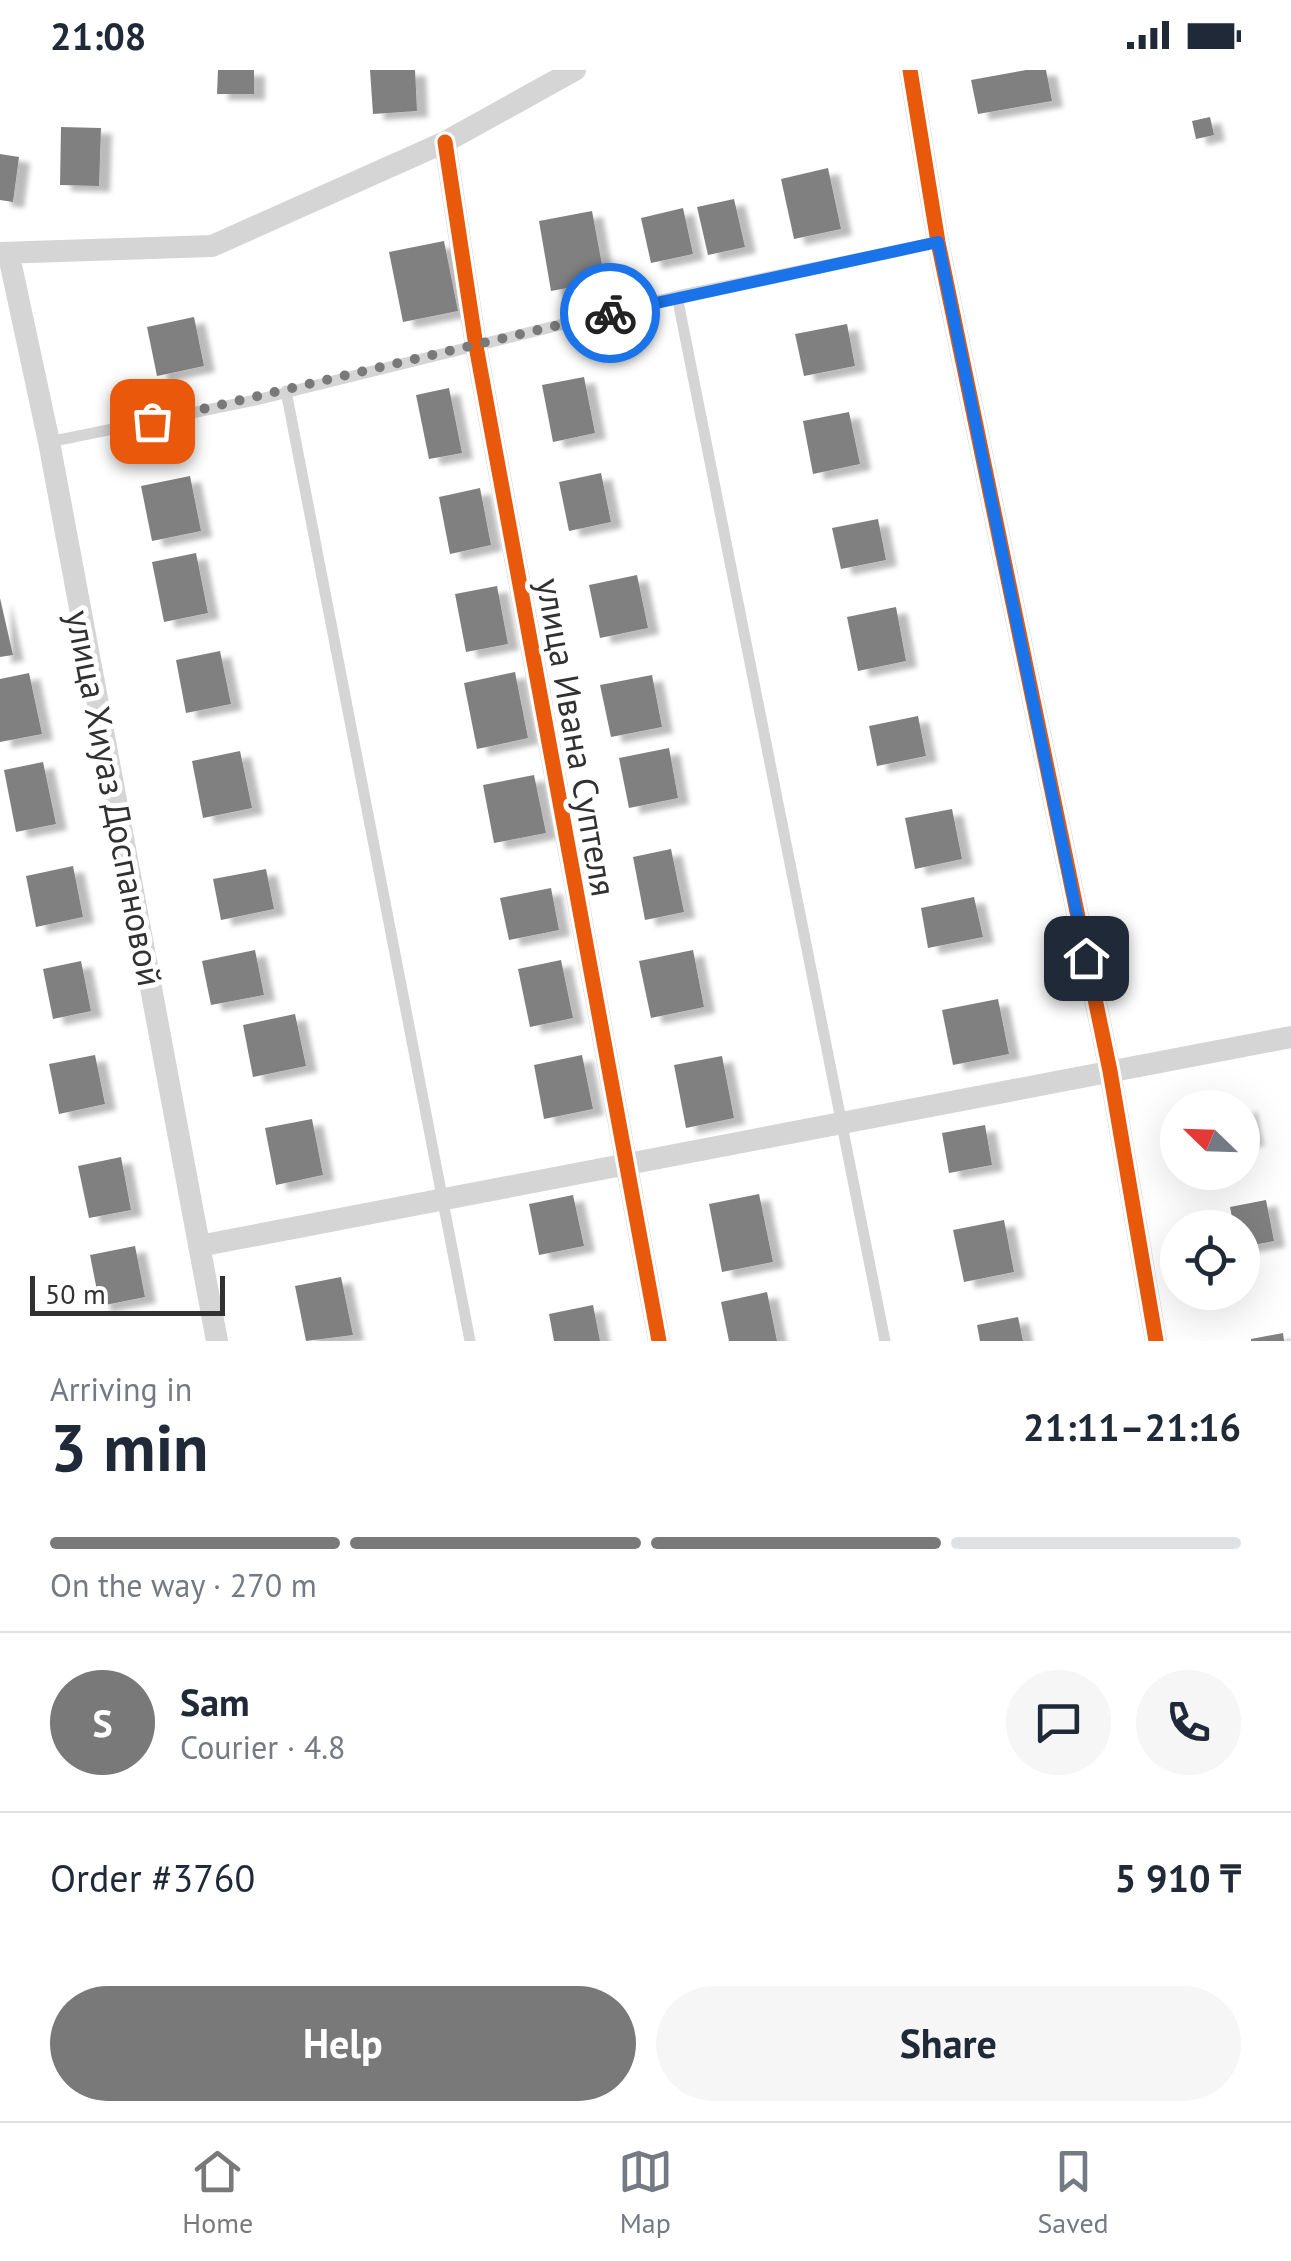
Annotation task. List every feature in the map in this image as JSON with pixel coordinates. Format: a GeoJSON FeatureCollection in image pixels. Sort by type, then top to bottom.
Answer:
{"type":"FeatureCollection","features":[{"type":"Feature","properties":{"kind":"street"},"geometry":{"type":"LineString","coordinates":[[4,254],[212,246],[444,142],[575,70]]}},
{"type":"Feature","properties":{"kind":"street"},"geometry":{"type":"LineString","coordinates":[[910,70],[938,242],[1110,1071],[1156,1341]]}},
{"type":"Feature","properties":{"kind":"street","name":"улица Ивана Суптеля"},"geometry":{"type":"LineString","coordinates":[[444,142],[476,346],[659,1341]]}},
{"type":"Feature","properties":{"kind":"street","name":"улица Хиуаз Доспановой"},"geometry":{"type":"LineString","coordinates":[[4,254],[49,442],[217,1341]]}},
{"type":"Feature","properties":{"kind":"street"},"geometry":{"type":"LineString","coordinates":[[199,1246],[1291,1037]]}},
{"type":"Feature","properties":{"kind":"lane"},"geometry":{"type":"LineString","coordinates":[[49,442],[286,392],[677,296],[938,242]]}},
{"type":"Feature","properties":{"kind":"lane"},"geometry":{"type":"LineString","coordinates":[[677,296],[885,1341]]}},
{"type":"Feature","properties":{"kind":"lane"},"geometry":{"type":"LineString","coordinates":[[286,392],[470,1341]]}},
{"type":"Feature","properties":{"kind":"building"},"geometry":{"type":"Polygon","coordinates":[[[218,70],[254,70],[254,94],[217,94],[218,70]]]}},
{"type":"Feature","properties":{"kind":"building"},"geometry":{"type":"Polygon","coordinates":[[[370,70],[415,70],[417,111],[373,114],[370,70]]]}},
{"type":"Feature","properties":{"kind":"building"},"geometry":{"type":"Polygon","coordinates":[[[1046,70],[1052,101],[978,114],[971,80],[1046,70]]]}},
{"type":"Feature","properties":{"kind":"building"},"geometry":{"type":"Polygon","coordinates":[[[1210,117],[1214,135],[1196,139],[1192,121],[1210,117]]]}},
{"type":"Feature","properties":{"kind":"building"},"geometry":{"type":"Polygon","coordinates":[[[61,127],[101,128],[99,186],[60,185],[61,127]]]}},
{"type":"Feature","properties":{"kind":"building"},"geometry":{"type":"Polygon","coordinates":[[[0,154],[19,157],[13,202],[0,200],[0,154]]]}},
{"type":"Feature","properties":{"kind":"building"},"geometry":{"type":"Polygon","coordinates":[[[828,168],[841,229],[794,239],[781,179],[828,168]]]}},
{"type":"Feature","properties":{"kind":"building"},"geometry":{"type":"Polygon","coordinates":[[[734,199],[745,247],[708,255],[697,207],[734,199]]]}},
{"type":"Feature","properties":{"kind":"building"},"geometry":{"type":"Polygon","coordinates":[[[683,208],[693,254],[651,263],[641,218],[683,208]]]}},
{"type":"Feature","properties":{"kind":"building"},"geometry":{"type":"Polygon","coordinates":[[[592,211],[605,281],[551,291],[539,221],[592,211]]]}},
{"type":"Feature","properties":{"kind":"building"},"geometry":{"type":"Polygon","coordinates":[[[444,241],[458,311],[403,322],[389,252],[444,241]]]}},
{"type":"Feature","properties":{"kind":"building"},"geometry":{"type":"Polygon","coordinates":[[[194,317],[204,366],[157,376],[147,327],[194,317]]]}},
{"type":"Feature","properties":{"kind":"building"},"geometry":{"type":"Polygon","coordinates":[[[847,324],[855,366],[804,376],[795,334],[847,324]]]}},
{"type":"Feature","properties":{"kind":"building"},"geometry":{"type":"Polygon","coordinates":[[[584,377],[595,433],[553,442],[542,385],[584,377]]]}},
{"type":"Feature","properties":{"kind":"building"},"geometry":{"type":"Polygon","coordinates":[[[449,388],[462,453],[429,459],[416,395],[449,388]]]}},
{"type":"Feature","properties":{"kind":"building"},"geometry":{"type":"Polygon","coordinates":[[[849,412],[860,464],[813,474],[803,421],[849,412]]]}},
{"type":"Feature","properties":{"kind":"building"},"geometry":{"type":"Polygon","coordinates":[[[601,473],[611,522],[569,531],[559,482],[601,473]]]}},
{"type":"Feature","properties":{"kind":"building"},"geometry":{"type":"Polygon","coordinates":[[[190,476],[201,531],[152,541],[141,486],[190,476]]]}},
{"type":"Feature","properties":{"kind":"building"},"geometry":{"type":"Polygon","coordinates":[[[480,488],[491,545],[450,554],[439,497],[480,488]]]}},
{"type":"Feature","properties":{"kind":"building"},"geometry":{"type":"Polygon","coordinates":[[[878,519],[886,560],[841,569],[832,528],[878,519]]]}},
{"type":"Feature","properties":{"kind":"building"},"geometry":{"type":"Polygon","coordinates":[[[196,553],[208,613],[164,622],[152,562],[196,553]]]}},
{"type":"Feature","properties":{"kind":"building"},"geometry":{"type":"Polygon","coordinates":[[[637,575],[648,628],[600,638],[589,585],[637,575]]]}},
{"type":"Feature","properties":{"kind":"building"},"geometry":{"type":"Polygon","coordinates":[[[497,586],[508,644],[466,652],[455,594],[497,586]]]}},
{"type":"Feature","properties":{"kind":"building"},"geometry":{"type":"Polygon","coordinates":[[[0,598],[13,655],[0,657],[0,598]]]}},
{"type":"Feature","properties":{"kind":"building"},"geometry":{"type":"Polygon","coordinates":[[[896,607],[906,661],[858,671],[847,617],[896,607]]]}},
{"type":"Feature","properties":{"kind":"building"},"geometry":{"type":"Polygon","coordinates":[[[220,651],[231,704],[186,713],[176,660],[220,651]]]}},
{"type":"Feature","properties":{"kind":"building"},"geometry":{"type":"Polygon","coordinates":[[[515,672],[528,738],[477,749],[464,683],[515,672]]]}},
{"type":"Feature","properties":{"kind":"building"},"geometry":{"type":"Polygon","coordinates":[[[29,673],[42,734],[0,742],[0,679],[29,673]]]}},
{"type":"Feature","properties":{"kind":"building"},"geometry":{"type":"Polygon","coordinates":[[[652,675],[662,727],[611,737],[600,685],[652,675]]]}},
{"type":"Feature","properties":{"kind":"building"},"geometry":{"type":"Polygon","coordinates":[[[918,716],[926,756],[877,766],[869,726],[918,716]]]}},
{"type":"Feature","properties":{"kind":"building"},"geometry":{"type":"Polygon","coordinates":[[[669,748],[678,798],[629,808],[619,758],[669,748]]]}},
{"type":"Feature","properties":{"kind":"building"},"geometry":{"type":"Polygon","coordinates":[[[240,751],[252,808],[203,818],[192,761],[240,751]]]}},
{"type":"Feature","properties":{"kind":"building"},"geometry":{"type":"Polygon","coordinates":[[[43,762],[56,824],[16,832],[4,770],[43,762]]]}},
{"type":"Feature","properties":{"kind":"building"},"geometry":{"type":"Polygon","coordinates":[[[534,775],[546,833],[494,843],[483,785],[534,775]]]}},
{"type":"Feature","properties":{"kind":"building"},"geometry":{"type":"Polygon","coordinates":[[[952,809],[962,859],[915,869],[905,818],[952,809]]]}},
{"type":"Feature","properties":{"kind":"building"},"geometry":{"type":"Polygon","coordinates":[[[671,849],[684,912],[645,920],[633,857],[671,849]]]}},
{"type":"Feature","properties":{"kind":"building"},"geometry":{"type":"Polygon","coordinates":[[[73,866],[83,917],[36,927],[26,876],[73,866]]]}},
{"type":"Feature","properties":{"kind":"building"},"geometry":{"type":"Polygon","coordinates":[[[266,869],[274,909],[221,920],[213,879],[266,869]]]}},
{"type":"Feature","properties":{"kind":"building"},"geometry":{"type":"Polygon","coordinates":[[[551,888],[559,930],[509,940],[500,898],[551,888]]]}},
{"type":"Feature","properties":{"kind":"building"},"geometry":{"type":"Polygon","coordinates":[[[974,897],[983,937],[928,948],[921,908],[974,897]]]}},
{"type":"Feature","properties":{"kind":"building"},"geometry":{"type":"Polygon","coordinates":[[[255,950],[264,995],[211,1005],[202,961],[255,950]]]}},
{"type":"Feature","properties":{"kind":"building"},"geometry":{"type":"Polygon","coordinates":[[[693,950],[704,1007],[651,1018],[639,961],[693,950]]]}},
{"type":"Feature","properties":{"kind":"building"},"geometry":{"type":"Polygon","coordinates":[[[561,960],[573,1018],[530,1027],[518,969],[561,960]]]}},
{"type":"Feature","properties":{"kind":"building"},"geometry":{"type":"Polygon","coordinates":[[[81,961],[91,1011],[53,1019],[43,969],[81,961]]]}},
{"type":"Feature","properties":{"kind":"building"},"geometry":{"type":"Polygon","coordinates":[[[998,999],[1009,1054],[953,1065],[942,1010],[998,999]]]}},
{"type":"Feature","properties":{"kind":"building"},"geometry":{"type":"Polygon","coordinates":[[[295,1014],[306,1066],[253,1077],[243,1025],[295,1014]]]}},
{"type":"Feature","properties":{"kind":"building"},"geometry":{"type":"Polygon","coordinates":[[[95,1055],[105,1104],[59,1114],[49,1064],[95,1055]]]}},
{"type":"Feature","properties":{"kind":"building"},"geometry":{"type":"Polygon","coordinates":[[[582,1055],[593,1109],[544,1119],[534,1065],[582,1055]]]}},
{"type":"Feature","properties":{"kind":"building"},"geometry":{"type":"Polygon","coordinates":[[[722,1056],[734,1118],[686,1128],[674,1065],[722,1056]]]}},
{"type":"Feature","properties":{"kind":"building"},"geometry":{"type":"Polygon","coordinates":[[[312,1119],[323,1175],[276,1185],[265,1128],[312,1119]]]}},
{"type":"Feature","properties":{"kind":"building"},"geometry":{"type":"Polygon","coordinates":[[[985,1125],[992,1165],[949,1173],[942,1133],[985,1125]]]}},
{"type":"Feature","properties":{"kind":"building"},"geometry":{"type":"Polygon","coordinates":[[[121,1157],[131,1210],[89,1218],[78,1166],[121,1157]]]}},
{"type":"Feature","properties":{"kind":"building"},"geometry":{"type":"Polygon","coordinates":[[[759,1194],[773,1262],[722,1272],[709,1204],[759,1194]]]}},
{"type":"Feature","properties":{"kind":"building"},"geometry":{"type":"Polygon","coordinates":[[[573,1195],[584,1246],[539,1255],[529,1204],[573,1195]]]}},
{"type":"Feature","properties":{"kind":"building"},"geometry":{"type":"Polygon","coordinates":[[[1266,1200],[1274,1241],[1260,1244],[1260,1210],[1230,1207],[1266,1200]]]}},
{"type":"Feature","properties":{"kind":"building"},"geometry":{"type":"Polygon","coordinates":[[[1004,1220],[1014,1272],[964,1282],[953,1230],[1004,1220]]]}},
{"type":"Feature","properties":{"kind":"building"},"geometry":{"type":"Polygon","coordinates":[[[135,1246],[145,1297],[100,1306],[90,1255],[135,1246]]]}},
{"type":"Feature","properties":{"kind":"building"},"geometry":{"type":"Polygon","coordinates":[[[341,1277],[353,1335],[306,1341],[295,1286],[341,1277]]]}},
{"type":"Feature","properties":{"kind":"building"},"geometry":{"type":"Polygon","coordinates":[[[767,1292],[777,1341],[729,1341],[721,1302],[767,1292]]]}},
{"type":"Feature","properties":{"kind":"building"},"geometry":{"type":"Polygon","coordinates":[[[593,1305],[600,1341],[554,1341],[549,1314],[593,1305]]]}},
{"type":"Feature","properties":{"kind":"building"},"geometry":{"type":"Polygon","coordinates":[[[1018,1317],[1023,1341],[980,1341],[977,1325],[1018,1317]]]}},
{"type":"Feature","properties":{"kind":"building"},"geometry":{"type":"Polygon","coordinates":[[[1283,1333],[1284,1341],[1251,1341],[1251,1339],[1283,1333]]]}},
{"type":"Feature","properties":{"kind":"cycle path"},"geometry":{"type":"LineString","coordinates":[[910,70],[938,242],[1110,1071],[1156,1341]]}},
{"type":"Feature","properties":{"kind":"cycle path"},"geometry":{"type":"LineString","coordinates":[[445,142],[476,346],[659,1341]]}},
{"type":"Feature","properties":{"kind":"way so far"},"geometry":{"type":"LineString","coordinates":[[152,421],[256,400],[610,313]]}},
{"type":"Feature","properties":{"kind":"route"},"geometry":{"type":"LineString","coordinates":[[610,313],[938,242],[1086,958]]}}]}
